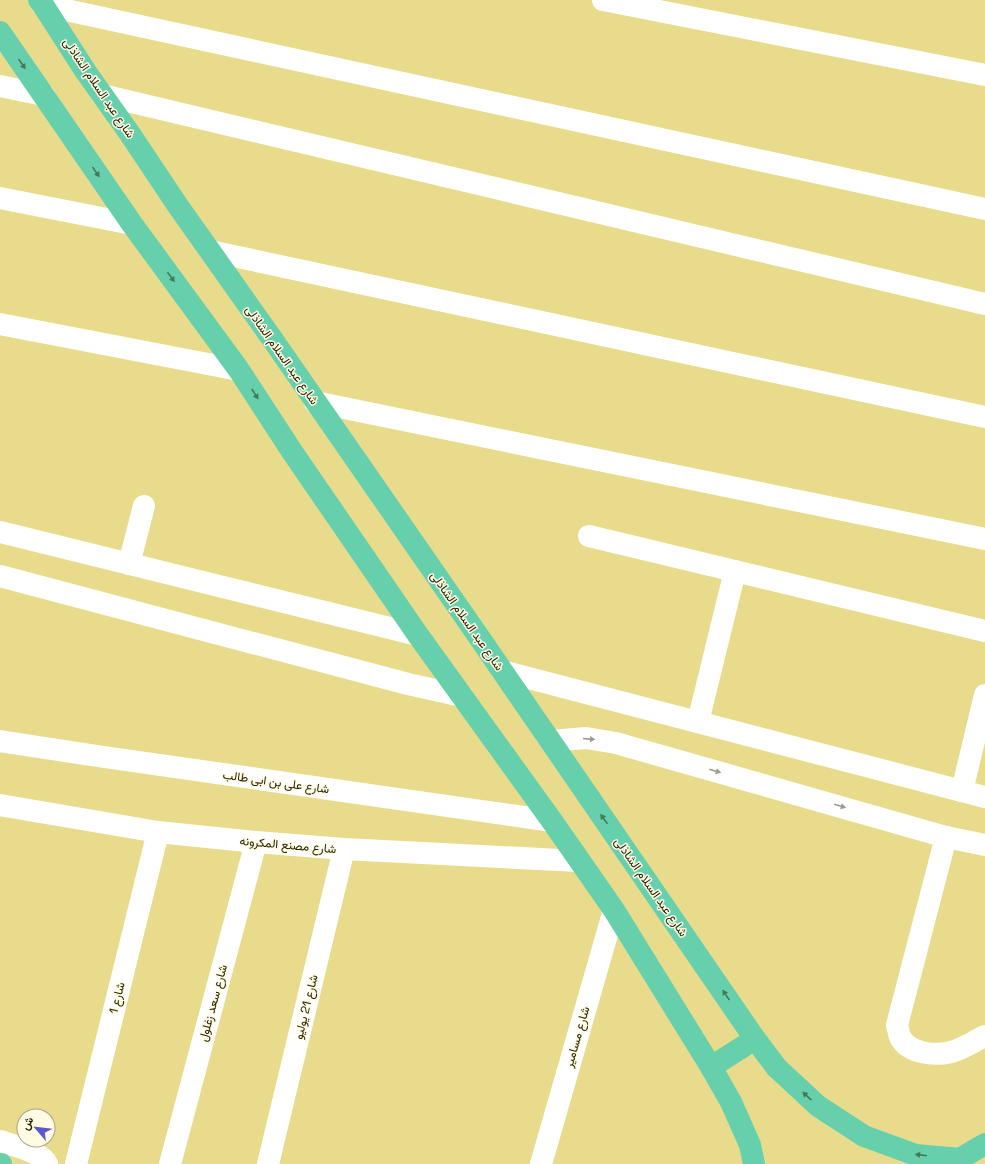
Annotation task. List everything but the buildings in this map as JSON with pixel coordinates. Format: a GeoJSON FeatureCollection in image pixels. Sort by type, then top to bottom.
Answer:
{"type":"FeatureCollection","features":[{"type":"Feature","properties":{"kind":"main road","name":"شارع عبد السلام الشاذلى"},"geometry":{"type":"LineString","coordinates":[[41,3],[86,72],[777,1068],[818,1106],[864,1136],[916,1156],[956,1161]]}},
{"type":"Feature","properties":{"kind":"main road"},"geometry":{"type":"LineString","coordinates":[[0,32],[132,224],[239,370],[293,453],[418,635],[614,910],[731,1102],[750,1145],[754,1164]]}},
{"type":"Feature","properties":{"kind":"main road"},"geometry":{"type":"LineString","coordinates":[[711,1067],[755,1038]]}},
{"type":"Feature","properties":{"kind":"main road"},"geometry":{"type":"LineString","coordinates":[[956,1161],[985,1144]]}},
{"type":"Feature","properties":{"kind":"street"},"geometry":{"type":"LineString","coordinates":[[603,0],[985,75]]}},
{"type":"Feature","properties":{"kind":"street"},"geometry":{"type":"LineString","coordinates":[[41,3],[985,210]]}},
{"type":"Feature","properties":{"kind":"street"},"geometry":{"type":"LineString","coordinates":[[0,86],[44,95]]}},
{"type":"Feature","properties":{"kind":"street"},"geometry":{"type":"LineString","coordinates":[[102,95],[985,304]]}},
{"type":"Feature","properties":{"kind":"street"},"geometry":{"type":"LineString","coordinates":[[0,198],[132,224]]}},
{"type":"Feature","properties":{"kind":"street"},"geometry":{"type":"LineString","coordinates":[[210,251],[985,417]]}},
{"type":"Feature","properties":{"kind":"street"},"geometry":{"type":"LineString","coordinates":[[0,324],[239,370]]}},
{"type":"Feature","properties":{"kind":"street"},"geometry":{"type":"LineString","coordinates":[[315,402],[985,539]]}},
{"type":"Feature","properties":{"kind":"street"},"geometry":{"type":"LineString","coordinates":[[129,564],[144,506]]}},
{"type":"Feature","properties":{"kind":"street"},"geometry":{"type":"LineString","coordinates":[[0,532],[418,635]]}},
{"type":"Feature","properties":{"kind":"street"},"geometry":{"type":"LineString","coordinates":[[589,536],[985,631]]}},
{"type":"Feature","properties":{"kind":"street"},"geometry":{"type":"LineString","coordinates":[[698,722],[735,571]]}},
{"type":"Feature","properties":{"kind":"street"},"geometry":{"type":"LineString","coordinates":[[0,576],[408,684],[462,696]]}},
{"type":"Feature","properties":{"kind":"street"},"geometry":{"type":"LineString","coordinates":[[502,671],[985,797]]}},
{"type":"Feature","properties":{"kind":"street"},"geometry":{"type":"LineString","coordinates":[[962,791],[985,695]]}},
{"type":"Feature","properties":{"kind":"street"},"geometry":{"type":"LineString","coordinates":[[550,741],[586,738],[616,743],[946,837],[985,845]]}},
{"type":"Feature","properties":{"kind":"street","name":"شارع على بن ابى طالب"},"geometry":{"type":"LineString","coordinates":[[0,741],[104,758],[552,821]]}},
{"type":"Feature","properties":{"kind":"street","name":"شارع مصنع المكرونه"},"geometry":{"type":"LineString","coordinates":[[0,804],[158,832],[256,842],[344,849],[580,861]]}},
{"type":"Feature","properties":{"kind":"street","name":"شارع 1"},"geometry":{"type":"LineString","coordinates":[[76,1164],[158,832]]}},
{"type":"Feature","properties":{"kind":"street"},"geometry":{"type":"LineString","coordinates":[[946,837],[897,1025],[900,1038],[908,1046],[919,1052],[935,1054],[951,1052],[985,1036]]}},
{"type":"Feature","properties":{"kind":"street","name":"شارع سعد زغلول"},"geometry":{"type":"LineString","coordinates":[[170,1164],[256,842]]}},
{"type":"Feature","properties":{"kind":"street","name":"شارع 21 يوليو"},"geometry":{"type":"LineString","coordinates":[[268,1164],[344,849]]}},
{"type":"Feature","properties":{"kind":"street","name":"شارع مسامير"},"geometry":{"type":"LineString","coordinates":[[541,1164],[614,910]]}},
{"type":"Feature","properties":{"kind":"street"},"geometry":{"type":"LineString","coordinates":[[0,1142],[31,1151],[46,1161],[47,1164]]}}]}
